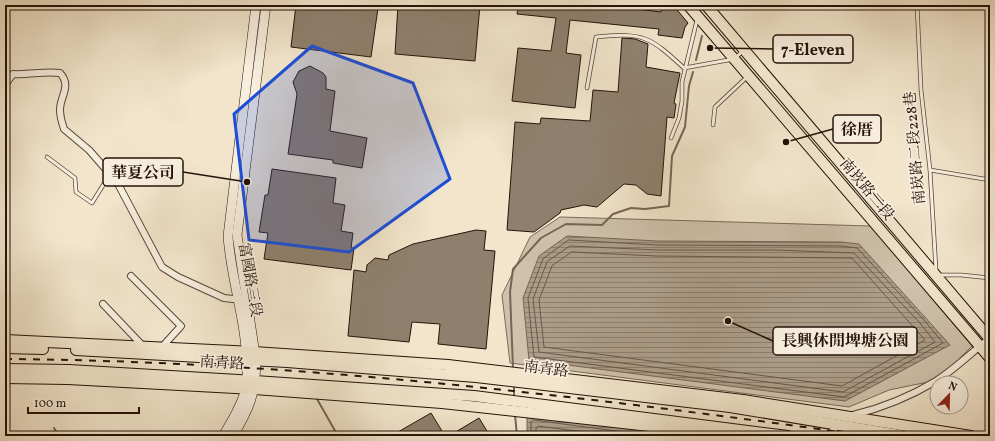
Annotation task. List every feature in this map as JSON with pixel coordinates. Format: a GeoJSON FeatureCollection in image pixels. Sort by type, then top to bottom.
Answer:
{"type":"FeatureCollection","features":[{"type":"Feature","properties":{"kind":"main road","name":"南崁路二段"},"geometry":{"type":"LineString","coordinates":[[688,5],[990,358]]}},
{"type":"Feature","properties":{"kind":"main road","name":"南崁路二段"},"geometry":{"type":"LineString","coordinates":[[706,5],[990,338]]}},
{"type":"Feature","properties":{"kind":"main road"},"geometry":{"type":"LineString","coordinates":[[5,340],[162,346],[251,356],[326,356],[448,365],[668,391],[849,416],[970,436]]}},
{"type":"Feature","properties":{"kind":"main road","name":"南青路"},"geometry":{"type":"LineString","coordinates":[[5,348],[251,356],[286,362],[476,377],[705,404],[905,436]]}},
{"type":"Feature","properties":{"kind":"main road","name":"南青路"},"geometry":{"type":"LineString","coordinates":[[286,362],[326,356]]}},
{"type":"Feature","properties":{"kind":"main road","name":"南青路"},"geometry":{"type":"LineString","coordinates":[[5,370],[69,370],[251,385],[474,396],[788,436]]}},
{"type":"Feature","properties":{"kind":"main road"},"geometry":{"type":"LineString","coordinates":[[5,378],[251,385],[473,405],[739,436]]}},
{"type":"Feature","properties":{"kind":"main road","name":"南青路"},"geometry":{"type":"LineString","coordinates":[[668,391],[705,404]]}},
{"type":"Feature","properties":{"kind":"main road","name":"南青路"},"geometry":{"type":"LineString","coordinates":[[436,393],[473,405]]}},
{"type":"Feature","properties":{"kind":"main road","name":"南青路"},"geometry":{"type":"LineString","coordinates":[[655,427],[682,422]]}},
{"type":"Feature","properties":{"kind":"street","name":"富國路三段"},"geometry":{"type":"LineString","coordinates":[[243,299],[229,255],[228,236],[256,5]]}},
{"type":"Feature","properties":{"kind":"street","name":"富國路三段"},"geometry":{"type":"LineString","coordinates":[[232,436],[250,404],[251,356],[243,299],[237,235],[266,5]]}},
{"type":"Feature","properties":{"kind":"street"},"geometry":{"type":"LineString","coordinates":[[5,85],[13,74],[34,75],[49,72],[60,73],[66,84],[66,92],[61,101],[60,110],[64,129],[89,150],[110,174],[125,195],[162,267],[178,277],[224,298],[243,299]]}},
{"type":"Feature","properties":{"kind":"street"},"geometry":{"type":"LineString","coordinates":[[238,146],[248,146]]}},
{"type":"Feature","properties":{"kind":"street"},"geometry":{"type":"LineString","coordinates":[[131,276],[181,326],[162,346]]}},
{"type":"Feature","properties":{"kind":"street"},"geometry":{"type":"LineString","coordinates":[[103,304],[142,346]]}},
{"type":"Feature","properties":{"kind":"street"},"geometry":{"type":"LineString","coordinates":[[827,436],[849,416],[869,411],[920,390],[938,380],[990,338]]}},
{"type":"Feature","properties":{"kind":"street","name":"富國路三段"},"geometry":{"type":"LineString","coordinates":[[224,436],[251,385]]}},
{"type":"Feature","properties":{"kind":"lane","name":"南崁路二段228巷"},"geometry":{"type":"LineString","coordinates":[[917,5],[921,90],[930,170],[937,275]]}},
{"type":"Feature","properties":{"kind":"lane"},"geometry":{"type":"LineString","coordinates":[[671,138],[679,118],[682,101],[684,68],[698,16]]}},
{"type":"Feature","properties":{"kind":"lane"},"geometry":{"type":"LineString","coordinates":[[587,88],[596,37],[623,34],[648,39],[661,47],[684,68]]}},
{"type":"Feature","properties":{"kind":"lane"},"geometry":{"type":"LineString","coordinates":[[684,68],[734,59],[744,50]]}},
{"type":"Feature","properties":{"kind":"lane"},"geometry":{"type":"LineString","coordinates":[[713,125],[715,107],[748,76]]}},
{"type":"Feature","properties":{"kind":"lane"},"geometry":{"type":"LineString","coordinates":[[47,157],[75,178],[76,192],[92,203],[110,174]]}},
{"type":"Feature","properties":{"kind":"lane"},"geometry":{"type":"LineString","coordinates":[[930,170],[990,180]]}},
{"type":"Feature","properties":{"kind":"lane"},"geometry":{"type":"LineString","coordinates":[[926,284],[937,275],[961,275],[990,278]]}},
{"type":"Feature","properties":{"kind":"highlighted area"},"geometry":{"type":"Polygon","coordinates":[[[312,46],[413,83],[450,179],[349,252],[249,240],[234,114],[312,46]]]}},
{"type":"Feature","properties":{"kind":"shaded area"},"geometry":{"type":"Polygon","coordinates":[[[560,217],[871,226],[972,346],[943,375],[929,375],[929,382],[889,390],[849,407],[510,363],[502,295],[530,237],[560,217]]]}},
{"type":"Feature","properties":{"kind":"water"},"geometry":{"type":"Polygon","coordinates":[[[567,236],[657,241],[841,242],[859,244],[950,345],[845,401],[529,360],[523,298],[539,256],[567,236]]]}},
{"type":"Feature","properties":{"kind":"water"},"geometry":{"type":"Polygon","coordinates":[[[527,415],[685,436],[527,436],[527,415]]]}},
{"type":"Feature","properties":{"kind":"building"},"geometry":{"type":"Polygon","coordinates":[[[296,5],[359,5],[378,8],[371,57],[291,47],[296,5]]]}},
{"type":"Feature","properties":{"kind":"building"},"geometry":{"type":"Polygon","coordinates":[[[398,5],[480,5],[475,61],[395,54],[398,5]]]}},
{"type":"Feature","properties":{"kind":"building"},"geometry":{"type":"Polygon","coordinates":[[[518,5],[629,5],[629,8],[661,12],[662,5],[673,5],[688,23],[685,27],[682,38],[658,35],[659,29],[570,20],[566,53],[581,55],[575,108],[512,101],[518,48],[551,51],[556,18],[517,14],[518,5]]]}},
{"type":"Feature","properties":{"kind":"building"},"geometry":{"type":"Polygon","coordinates":[[[622,38],[635,39],[648,44],[646,67],[680,73],[674,103],[676,104],[674,118],[667,117],[661,196],[647,194],[636,185],[624,184],[597,207],[584,205],[561,210],[560,213],[534,232],[507,230],[515,122],[540,124],[541,118],[590,121],[593,90],[618,92],[622,38]]]}},
{"type":"Feature","properties":{"kind":"building"},"geometry":{"type":"Polygon","coordinates":[[[310,66],[323,73],[326,77],[326,89],[335,91],[330,131],[367,138],[362,168],[333,163],[333,160],[288,154],[297,94],[293,82],[299,71],[310,66]]]}},
{"type":"Feature","properties":{"kind":"building"},"geometry":{"type":"Polygon","coordinates":[[[272,169],[336,178],[333,203],[345,205],[341,231],[353,233],[351,248],[354,248],[351,270],[264,259],[268,233],[259,232],[265,195],[268,195],[272,169]]]}},
{"type":"Feature","properties":{"kind":"building"},"geometry":{"type":"Polygon","coordinates":[[[476,230],[486,231],[484,250],[495,251],[486,349],[438,344],[440,324],[412,322],[409,342],[348,336],[354,270],[366,272],[367,265],[375,258],[388,260],[389,255],[413,244],[476,230]]]}},
{"type":"Feature","properties":{"kind":"building"},"geometry":{"type":"Polygon","coordinates":[[[431,413],[445,436],[391,436],[431,413]]]}},
{"type":"Feature","properties":{"kind":"building"},"geometry":{"type":"Polygon","coordinates":[[[479,418],[490,436],[449,436],[479,418]]]}},
{"type":"Feature","properties":{"kind":"waterway"},"geometry":{"type":"LineString","coordinates":[[696,60],[702,36]]}},
{"type":"Feature","properties":{"kind":"waterway"},"geometry":{"type":"LineString","coordinates":[[513,368],[510,292],[513,269],[541,238],[566,224],[602,225],[613,214],[631,208],[645,209],[669,206],[672,156],[685,127],[689,86],[693,72]]}},
{"type":"Feature","properties":{"kind":"waterway"},"geometry":{"type":"LineString","coordinates":[[514,386],[514,396]]}},
{"type":"Feature","properties":{"kind":"waterway"},"geometry":{"type":"LineString","coordinates":[[317,399],[338,436]]}},
{"type":"Feature","properties":{"kind":"waterway"},"geometry":{"type":"LineString","coordinates":[[515,415],[517,436]]}},
{"type":"Feature","properties":{"kind":"waterway"},"geometry":{"type":"LineString","coordinates":[[54,428],[59,436]]}},
{"type":"Feature","properties":{"kind":"railway"},"geometry":{"type":"LineString","coordinates":[[5,359],[113,361],[222,366],[438,383],[654,407],[869,436]]}},
{"type":"Feature","properties":{"kind":"place","name":"7-Eleven"},"geometry":{"type":"Point","coordinates":[710,48]}},
{"type":"Feature","properties":{"kind":"place","name":"徐厝"},"geometry":{"type":"Point","coordinates":[786,142]}},
{"type":"Feature","properties":{"kind":"place","name":"華夏公司"},"geometry":{"type":"Point","coordinates":[247,182]}},
{"type":"Feature","properties":{"kind":"place","name":"長興休閒埤塘公園"},"geometry":{"type":"Point","coordinates":[728,321]}}]}
